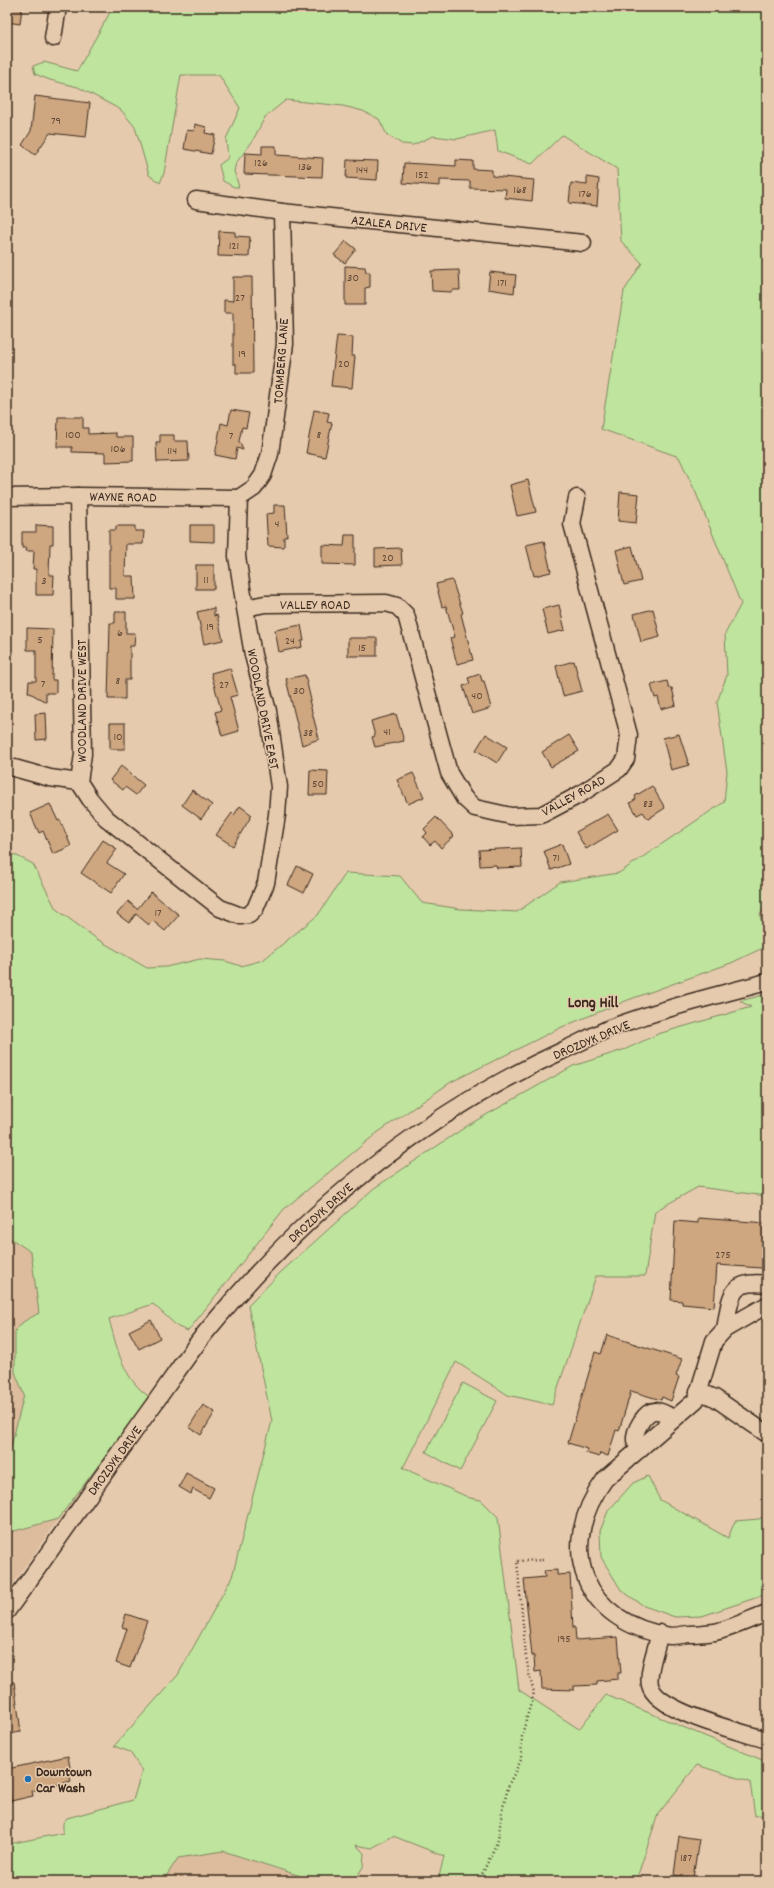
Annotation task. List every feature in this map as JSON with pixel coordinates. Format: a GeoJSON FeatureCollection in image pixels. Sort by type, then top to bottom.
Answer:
{"type":"FeatureCollection","features":[{"type":"Feature","properties":{"kind":"street"},"geometry":{"type":"LineString","coordinates":[[53,38],[58,7]]}},
{"type":"Feature","properties":{"kind":"street","name":"AZALEA DRIVE"},"geometry":{"type":"LineString","coordinates":[[196,200],[282,212],[583,243]]}},
{"type":"Feature","properties":{"kind":"street","name":"TORMBERG LANE"},"geometry":{"type":"LineString","coordinates":[[239,498],[254,488],[263,475],[270,454],[284,344],[282,212]]}},
{"type":"Feature","properties":{"kind":"street","name":"WAYNE ROAD"},"geometry":{"type":"LineString","coordinates":[[7,497],[78,496],[239,498]]}},
{"type":"Feature","properties":{"kind":"street","name":"WOODLAND DRIVE WEST"},"geometry":{"type":"LineString","coordinates":[[78,496],[83,754],[79,782],[90,799],[106,818],[220,908],[232,914],[241,916],[249,915]]}},
{"type":"Feature","properties":{"kind":"street","name":"WOODLAND DRIVE EAST"},"geometry":{"type":"LineString","coordinates":[[239,498],[238,556],[245,608],[253,655],[268,711],[277,762],[279,787],[277,815],[266,883],[255,909],[249,915]]}},
{"type":"Feature","properties":{"kind":"street","name":"VALLEY ROAD"},"geometry":{"type":"LineString","coordinates":[[245,608],[272,604],[386,603],[397,606],[406,614],[449,773],[464,798],[476,808],[489,812],[511,816],[541,815],[579,795],[619,768],[626,758],[628,748],[629,736],[572,524],[577,498]]}},
{"type":"Feature","properties":{"kind":"street"},"geometry":{"type":"LineString","coordinates":[[7,766],[50,778],[79,782]]}},
{"type":"Feature","properties":{"kind":"street","name":"DROZDYK DRIVE"},"geometry":{"type":"LineString","coordinates":[[7,1611],[205,1334],[251,1280],[297,1231],[337,1195],[393,1149],[460,1104],[530,1065],[609,1029],[688,1002],[767,982]]}},
{"type":"Feature","properties":{"kind":"street"},"geometry":{"type":"LineString","coordinates":[[725,1329],[730,1301],[737,1288],[749,1282],[767,1284]]}},
{"type":"Feature","properties":{"kind":"street"},"geometry":{"type":"LineString","coordinates":[[767,1305],[725,1329],[714,1341],[696,1400],[605,1479],[595,1492],[584,1521],[580,1539],[582,1568],[594,1594],[612,1613],[637,1628],[671,1636],[716,1632],[767,1613]]}},
{"type":"Feature","properties":{"kind":"street"},"geometry":{"type":"LineString","coordinates":[[698,1392],[715,1398],[767,1434]]}},
{"type":"Feature","properties":{"kind":"street"},"geometry":{"type":"LineString","coordinates":[[660,1633],[650,1676],[650,1685],[659,1699],[698,1719],[767,1740]]}},
{"type":"Feature","properties":{"kind":"path"},"geometry":{"type":"LineString","coordinates":[[479,1881],[498,1840],[502,1811],[509,1784],[521,1760],[522,1735],[534,1692],[526,1656],[517,1561],[544,1560]]}},
{"type":"Feature","properties":{"kind":"shaded area"},"geometry":{"type":"Polygon","coordinates":[[[7,1236],[31,1252],[39,1313],[23,1322],[15,1372],[25,1394],[7,1463],[7,1236]]]}},
{"type":"Feature","properties":{"kind":"shaded area"},"geometry":{"type":"Polygon","coordinates":[[[58,1519],[14,1582],[7,1590],[7,1533],[58,1519]]]}},
{"type":"Feature","properties":{"kind":"shaded area"},"geometry":{"type":"Polygon","coordinates":[[[223,1851],[316,1881],[163,1881],[178,1858],[223,1851]]]}},
{"type":"Feature","properties":{"kind":"green space"},"geometry":{"type":"Polygon","coordinates":[[[113,7],[767,7],[767,903],[760,915],[767,946],[731,963],[628,1000],[562,1027],[451,1082],[377,1133],[284,1209],[188,1331],[178,1327],[153,1304],[109,1319],[118,1352],[127,1372],[133,1382],[150,1397],[58,1519],[7,1533],[7,1463],[24,1395],[15,1372],[15,1331],[23,1322],[39,1313],[31,1252],[7,1236],[7,851],[33,864],[56,909],[97,939],[147,968],[166,967],[200,959],[225,961],[241,966],[263,960],[318,915],[346,873],[400,876],[422,903],[461,909],[517,912],[560,882],[619,873],[724,802],[727,772],[717,702],[727,675],[725,634],[741,604],[696,493],[679,457],[601,429],[624,291],[642,263],[621,241],[617,169],[562,135],[532,164],[498,151],[495,130],[457,139],[433,136],[413,145],[402,144],[387,135],[379,119],[363,111],[343,106],[286,100],[265,117],[252,142],[236,163],[234,171],[239,187],[234,187],[223,181],[219,165],[228,158],[226,139],[240,108],[219,75],[181,75],[164,173],[160,183],[149,175],[135,127],[121,110],[78,87],[50,80],[35,74],[33,66],[44,62],[77,71],[113,7]]]}},
{"type":"Feature","properties":{"kind":"green space"},"geometry":{"type":"Polygon","coordinates":[[[767,994],[767,1196],[698,1187],[655,1211],[645,1276],[596,1276],[552,1405],[508,1395],[456,1362],[403,1468],[470,1498],[481,1500],[498,1517],[519,1690],[579,1729],[606,1695],[767,1762],[767,1814],[755,1816],[750,1782],[697,1765],[658,1814],[636,1881],[438,1881],[444,1856],[393,1836],[372,1848],[356,1845],[364,1853],[363,1867],[359,1873],[364,1881],[316,1881],[223,1851],[178,1858],[163,1881],[16,1881],[7,1871],[7,1842],[9,1844],[63,1833],[63,1823],[67,1818],[133,1800],[142,1771],[130,1752],[114,1746],[178,1675],[232,1577],[272,1421],[248,1306],[280,1273],[373,1189],[470,1124],[573,1066],[626,1049],[658,1034],[751,1007],[740,1001],[767,994]]]}},
{"type":"Feature","properties":{"kind":"green space"},"geometry":{"type":"Polygon","coordinates":[[[463,1383],[497,1401],[460,1471],[426,1452],[463,1383]]]}},
{"type":"Feature","properties":{"kind":"green space"},"geometry":{"type":"Polygon","coordinates":[[[648,1476],[660,1500],[728,1538],[735,1521],[759,1519],[767,1515],[767,1594],[702,1616],[675,1617],[644,1606],[621,1590],[601,1557],[600,1531],[608,1511],[633,1483],[648,1476]]]}},
{"type":"Feature","properties":{"kind":"building"},"geometry":{"type":"Polygon","coordinates":[[[7,7],[22,7],[20,24],[7,22],[7,7]]]}},
{"type":"Feature","properties":{"kind":"building"},"geometry":{"type":"Polygon","coordinates":[[[35,96],[90,103],[86,137],[50,133],[35,155],[22,145],[31,131],[35,96]]]}},
{"type":"Feature","properties":{"kind":"building"},"geometry":{"type":"Polygon","coordinates":[[[195,124],[206,127],[205,133],[215,135],[211,154],[184,149],[187,130],[194,131],[195,124]]]}},
{"type":"Feature","properties":{"kind":"building"},"geometry":{"type":"Polygon","coordinates":[[[262,146],[276,146],[276,155],[323,158],[322,177],[244,174],[245,153],[262,154],[262,146]]]}},
{"type":"Feature","properties":{"kind":"building"},"geometry":{"type":"Polygon","coordinates":[[[347,160],[378,161],[377,180],[346,178],[347,160]]]}},
{"type":"Feature","properties":{"kind":"building"},"geometry":{"type":"Polygon","coordinates":[[[456,160],[473,161],[473,169],[492,170],[492,176],[534,180],[532,201],[505,198],[506,189],[470,188],[470,181],[440,180],[440,186],[403,183],[404,163],[456,166],[456,160]]]}},
{"type":"Feature","properties":{"kind":"building"},"geometry":{"type":"Polygon","coordinates":[[[587,177],[599,179],[597,206],[569,203],[571,183],[587,185],[587,177]]]}},
{"type":"Feature","properties":{"kind":"building"},"geometry":{"type":"Polygon","coordinates":[[[219,231],[235,232],[235,236],[250,237],[249,257],[218,256],[219,231]]]}},
{"type":"Feature","properties":{"kind":"building"},"geometry":{"type":"Polygon","coordinates":[[[346,241],[356,249],[345,263],[334,255],[346,241]]]}},
{"type":"Feature","properties":{"kind":"building"},"geometry":{"type":"Polygon","coordinates":[[[345,266],[365,267],[366,272],[370,272],[370,287],[365,288],[365,305],[345,305],[345,266]]]}},
{"type":"Feature","properties":{"kind":"building"},"geometry":{"type":"Polygon","coordinates":[[[459,270],[460,290],[452,290],[451,292],[432,291],[431,271],[459,270]]]}},
{"type":"Feature","properties":{"kind":"building"},"geometry":{"type":"Polygon","coordinates":[[[490,272],[516,275],[514,293],[488,289],[490,272]]]}},
{"type":"Feature","properties":{"kind":"building"},"geometry":{"type":"Polygon","coordinates":[[[233,277],[252,277],[253,373],[236,373],[236,364],[233,364],[233,313],[224,313],[224,300],[233,301],[233,277]]]}},
{"type":"Feature","properties":{"kind":"building"},"geometry":{"type":"Polygon","coordinates":[[[337,336],[353,337],[352,356],[355,356],[352,388],[331,386],[337,336]]]}},
{"type":"Feature","properties":{"kind":"building"},"geometry":{"type":"Polygon","coordinates":[[[231,410],[249,413],[246,428],[242,427],[239,441],[243,450],[237,448],[235,459],[215,455],[221,423],[228,425],[231,410]]]}},
{"type":"Feature","properties":{"kind":"building"},"geometry":{"type":"Polygon","coordinates":[[[314,410],[329,413],[327,422],[332,423],[325,457],[306,453],[314,410]]]}},
{"type":"Feature","properties":{"kind":"building"},"geometry":{"type":"Polygon","coordinates":[[[58,417],[83,417],[83,428],[88,428],[88,434],[116,433],[116,437],[133,437],[133,461],[105,462],[105,453],[72,452],[72,447],[57,447],[58,417]]]}},
{"type":"Feature","properties":{"kind":"building"},"geometry":{"type":"Polygon","coordinates":[[[160,435],[174,435],[174,441],[188,441],[189,461],[157,462],[156,442],[160,442],[160,435]]]}},
{"type":"Feature","properties":{"kind":"building"},"geometry":{"type":"Polygon","coordinates":[[[528,480],[536,512],[517,516],[510,485],[528,480]]]}},
{"type":"Feature","properties":{"kind":"building"},"geometry":{"type":"Polygon","coordinates":[[[620,492],[639,494],[636,523],[618,521],[620,492]]]}},
{"type":"Feature","properties":{"kind":"building"},"geometry":{"type":"Polygon","coordinates":[[[274,505],[285,505],[287,536],[284,537],[284,547],[268,546],[266,514],[274,513],[274,505]]]}},
{"type":"Feature","properties":{"kind":"building"},"geometry":{"type":"Polygon","coordinates":[[[36,525],[53,526],[53,544],[50,544],[49,575],[54,575],[53,595],[36,595],[36,569],[33,569],[34,551],[26,551],[27,548],[22,548],[22,532],[36,532],[36,525]]]}},
{"type":"Feature","properties":{"kind":"building"},"geometry":{"type":"Polygon","coordinates":[[[190,525],[214,525],[214,542],[190,541],[190,525]]]}},
{"type":"Feature","properties":{"kind":"building"},"geometry":{"type":"Polygon","coordinates":[[[116,526],[135,526],[135,531],[144,531],[143,544],[126,544],[125,576],[134,576],[135,599],[116,599],[116,588],[109,588],[109,530],[116,530],[116,526]]]}},
{"type":"Feature","properties":{"kind":"building"},"geometry":{"type":"Polygon","coordinates":[[[345,535],[355,535],[355,565],[322,564],[322,545],[344,546],[345,535]]]}},
{"type":"Feature","properties":{"kind":"building"},"geometry":{"type":"Polygon","coordinates":[[[544,541],[551,572],[534,576],[526,545],[544,541]]]}},
{"type":"Feature","properties":{"kind":"building"},"geometry":{"type":"Polygon","coordinates":[[[632,546],[641,581],[624,585],[616,550],[632,546]]]}},
{"type":"Feature","properties":{"kind":"building"},"geometry":{"type":"Polygon","coordinates":[[[401,548],[402,565],[375,566],[375,549],[401,548]]]}},
{"type":"Feature","properties":{"kind":"building"},"geometry":{"type":"Polygon","coordinates":[[[196,565],[214,565],[214,589],[196,589],[196,565]]]}},
{"type":"Feature","properties":{"kind":"building"},"geometry":{"type":"Polygon","coordinates":[[[452,580],[463,613],[461,614],[473,660],[457,664],[450,638],[455,637],[446,606],[442,607],[436,584],[452,580]]]}},
{"type":"Feature","properties":{"kind":"building"},"geometry":{"type":"Polygon","coordinates":[[[559,605],[565,630],[548,634],[542,609],[559,605]]]}},
{"type":"Feature","properties":{"kind":"building"},"geometry":{"type":"Polygon","coordinates":[[[214,608],[214,616],[217,615],[223,640],[204,644],[197,612],[214,608]]]}},
{"type":"Feature","properties":{"kind":"building"},"geometry":{"type":"Polygon","coordinates":[[[653,609],[660,637],[641,642],[634,614],[653,609]]]}},
{"type":"Feature","properties":{"kind":"building"},"geometry":{"type":"Polygon","coordinates":[[[115,612],[126,612],[126,633],[135,633],[134,646],[130,646],[130,680],[125,680],[125,699],[108,699],[110,623],[115,623],[115,612]]]}},
{"type":"Feature","properties":{"kind":"building"},"geometry":{"type":"Polygon","coordinates":[[[301,625],[304,641],[301,641],[302,647],[279,652],[275,630],[301,625]]]}},
{"type":"Feature","properties":{"kind":"building"},"geometry":{"type":"Polygon","coordinates":[[[27,628],[53,629],[52,680],[56,680],[56,693],[46,693],[46,702],[28,692],[29,681],[36,681],[36,650],[27,650],[27,628]]]}},
{"type":"Feature","properties":{"kind":"building"},"geometry":{"type":"Polygon","coordinates":[[[348,638],[377,638],[377,656],[348,656],[348,638]]]}},
{"type":"Feature","properties":{"kind":"building"},"geometry":{"type":"Polygon","coordinates":[[[574,661],[582,691],[563,696],[556,666],[574,661]]]}},
{"type":"Feature","properties":{"kind":"building"},"geometry":{"type":"Polygon","coordinates":[[[230,668],[238,695],[230,697],[239,731],[222,736],[215,712],[221,710],[211,673],[230,668]]]}},
{"type":"Feature","properties":{"kind":"building"},"geometry":{"type":"Polygon","coordinates":[[[480,674],[482,681],[484,681],[491,708],[472,714],[463,686],[470,684],[468,678],[480,674]]]}},
{"type":"Feature","properties":{"kind":"building"},"geometry":{"type":"Polygon","coordinates":[[[305,675],[311,700],[309,700],[319,739],[302,745],[286,679],[305,675]]]}},
{"type":"Feature","properties":{"kind":"building"},"geometry":{"type":"Polygon","coordinates":[[[667,681],[669,688],[672,688],[676,705],[661,709],[658,697],[655,698],[651,685],[667,681]]]}},
{"type":"Feature","properties":{"kind":"building"},"geometry":{"type":"Polygon","coordinates":[[[46,713],[47,739],[36,740],[35,714],[46,713]]]}},
{"type":"Feature","properties":{"kind":"building"},"geometry":{"type":"Polygon","coordinates":[[[396,714],[404,741],[375,747],[372,737],[375,736],[371,721],[396,714]]]}},
{"type":"Feature","properties":{"kind":"building"},"geometry":{"type":"Polygon","coordinates":[[[110,723],[125,723],[125,749],[110,749],[110,723]]]}},
{"type":"Feature","properties":{"kind":"building"},"geometry":{"type":"Polygon","coordinates":[[[486,734],[507,747],[497,763],[476,750],[486,734]]]}},
{"type":"Feature","properties":{"kind":"building"},"geometry":{"type":"Polygon","coordinates":[[[679,734],[689,765],[671,770],[663,738],[679,734]]]}},
{"type":"Feature","properties":{"kind":"building"},"geometry":{"type":"Polygon","coordinates":[[[569,735],[579,751],[551,767],[542,752],[569,735]]]}},
{"type":"Feature","properties":{"kind":"building"},"geometry":{"type":"Polygon","coordinates":[[[121,766],[144,785],[136,795],[125,787],[123,790],[110,780],[121,766]]]}},
{"type":"Feature","properties":{"kind":"building"},"geometry":{"type":"Polygon","coordinates":[[[310,770],[328,771],[327,795],[309,795],[310,770]]]}},
{"type":"Feature","properties":{"kind":"building"},"geometry":{"type":"Polygon","coordinates":[[[413,773],[424,797],[408,804],[397,780],[413,773]]]}},
{"type":"Feature","properties":{"kind":"building"},"geometry":{"type":"Polygon","coordinates":[[[652,786],[665,808],[648,819],[643,812],[637,815],[630,803],[636,799],[635,796],[652,786]]]}},
{"type":"Feature","properties":{"kind":"building"},"geometry":{"type":"Polygon","coordinates":[[[192,790],[212,805],[201,819],[182,805],[192,790]]]}},
{"type":"Feature","properties":{"kind":"building"},"geometry":{"type":"Polygon","coordinates":[[[50,804],[58,821],[60,820],[71,846],[53,854],[43,831],[39,833],[30,813],[50,804]]]}},
{"type":"Feature","properties":{"kind":"building"},"geometry":{"type":"Polygon","coordinates":[[[240,806],[252,815],[233,846],[216,835],[232,813],[234,815],[240,806]]]}},
{"type":"Feature","properties":{"kind":"building"},"geometry":{"type":"Polygon","coordinates":[[[608,814],[618,830],[586,849],[576,832],[608,814]]]}},
{"type":"Feature","properties":{"kind":"building"},"geometry":{"type":"Polygon","coordinates":[[[436,817],[454,836],[441,848],[435,841],[430,845],[423,837],[427,833],[424,829],[436,817]]]}},
{"type":"Feature","properties":{"kind":"building"},"geometry":{"type":"Polygon","coordinates":[[[103,840],[117,849],[107,863],[124,874],[111,893],[81,873],[103,840]]]}},
{"type":"Feature","properties":{"kind":"building"},"geometry":{"type":"Polygon","coordinates":[[[562,844],[569,864],[551,870],[544,851],[562,844]]]}},
{"type":"Feature","properties":{"kind":"building"},"geometry":{"type":"Polygon","coordinates":[[[521,848],[522,867],[497,868],[496,865],[480,866],[479,850],[521,848]]]}},
{"type":"Feature","properties":{"kind":"building"},"geometry":{"type":"Polygon","coordinates":[[[297,866],[313,874],[304,893],[288,885],[297,866]]]}},
{"type":"Feature","properties":{"kind":"building"},"geometry":{"type":"Polygon","coordinates":[[[151,892],[179,915],[165,931],[153,921],[149,925],[136,914],[129,923],[117,914],[128,901],[137,909],[151,892]]]}},
{"type":"Feature","properties":{"kind":"building"},"geometry":{"type":"Polygon","coordinates":[[[698,1218],[767,1223],[767,1265],[763,1265],[762,1268],[717,1265],[714,1307],[682,1304],[682,1301],[671,1300],[675,1221],[698,1223],[698,1218]]]}},
{"type":"Feature","properties":{"kind":"building"},"geometry":{"type":"Polygon","coordinates":[[[151,1320],[160,1338],[139,1349],[129,1331],[151,1320]]]}},
{"type":"Feature","properties":{"kind":"building"},"geometry":{"type":"Polygon","coordinates":[[[607,1335],[682,1359],[676,1376],[679,1377],[671,1401],[662,1397],[661,1400],[631,1391],[619,1431],[616,1430],[608,1456],[600,1453],[599,1457],[586,1453],[587,1449],[568,1443],[595,1352],[601,1354],[607,1335]]]}},
{"type":"Feature","properties":{"kind":"building"},"geometry":{"type":"Polygon","coordinates":[[[203,1405],[215,1412],[201,1435],[189,1427],[203,1405]]]}},
{"type":"Feature","properties":{"kind":"building"},"geometry":{"type":"Polygon","coordinates":[[[186,1473],[214,1488],[209,1498],[193,1489],[191,1494],[179,1487],[186,1473]]]}},
{"type":"Feature","properties":{"kind":"building"},"geometry":{"type":"Polygon","coordinates":[[[557,1570],[557,1575],[570,1574],[573,1627],[575,1628],[576,1640],[618,1637],[621,1673],[618,1673],[618,1679],[597,1681],[597,1685],[574,1686],[574,1690],[542,1689],[541,1671],[535,1672],[534,1656],[532,1656],[524,1579],[545,1577],[544,1571],[557,1570]]]}},
{"type":"Feature","properties":{"kind":"building"},"geometry":{"type":"Polygon","coordinates":[[[126,1614],[147,1621],[130,1668],[116,1663],[127,1629],[122,1627],[126,1614]]]}},
{"type":"Feature","properties":{"kind":"building"},"geometry":{"type":"Polygon","coordinates":[[[7,1682],[14,1682],[21,1732],[7,1734],[7,1682]]]}},
{"type":"Feature","properties":{"kind":"building","name":"Downtown Car Wash"},"geometry":{"type":"Polygon","coordinates":[[[68,1756],[71,1781],[32,1791],[33,1796],[11,1801],[7,1784],[7,1769],[68,1756]]]}},
{"type":"Feature","properties":{"kind":"building"},"geometry":{"type":"Polygon","coordinates":[[[679,1836],[699,1839],[693,1878],[674,1875],[679,1836]]]}},
{"type":"Feature","properties":{"kind":"place","name":"Downtown Car Wash"},"geometry":{"type":"Point","coordinates":[28,1779]}},
{"type":"Feature","properties":{"kind":"district","name":"Long Hill"},"geometry":{"type":"Point","coordinates":[593,1001]}}]}
